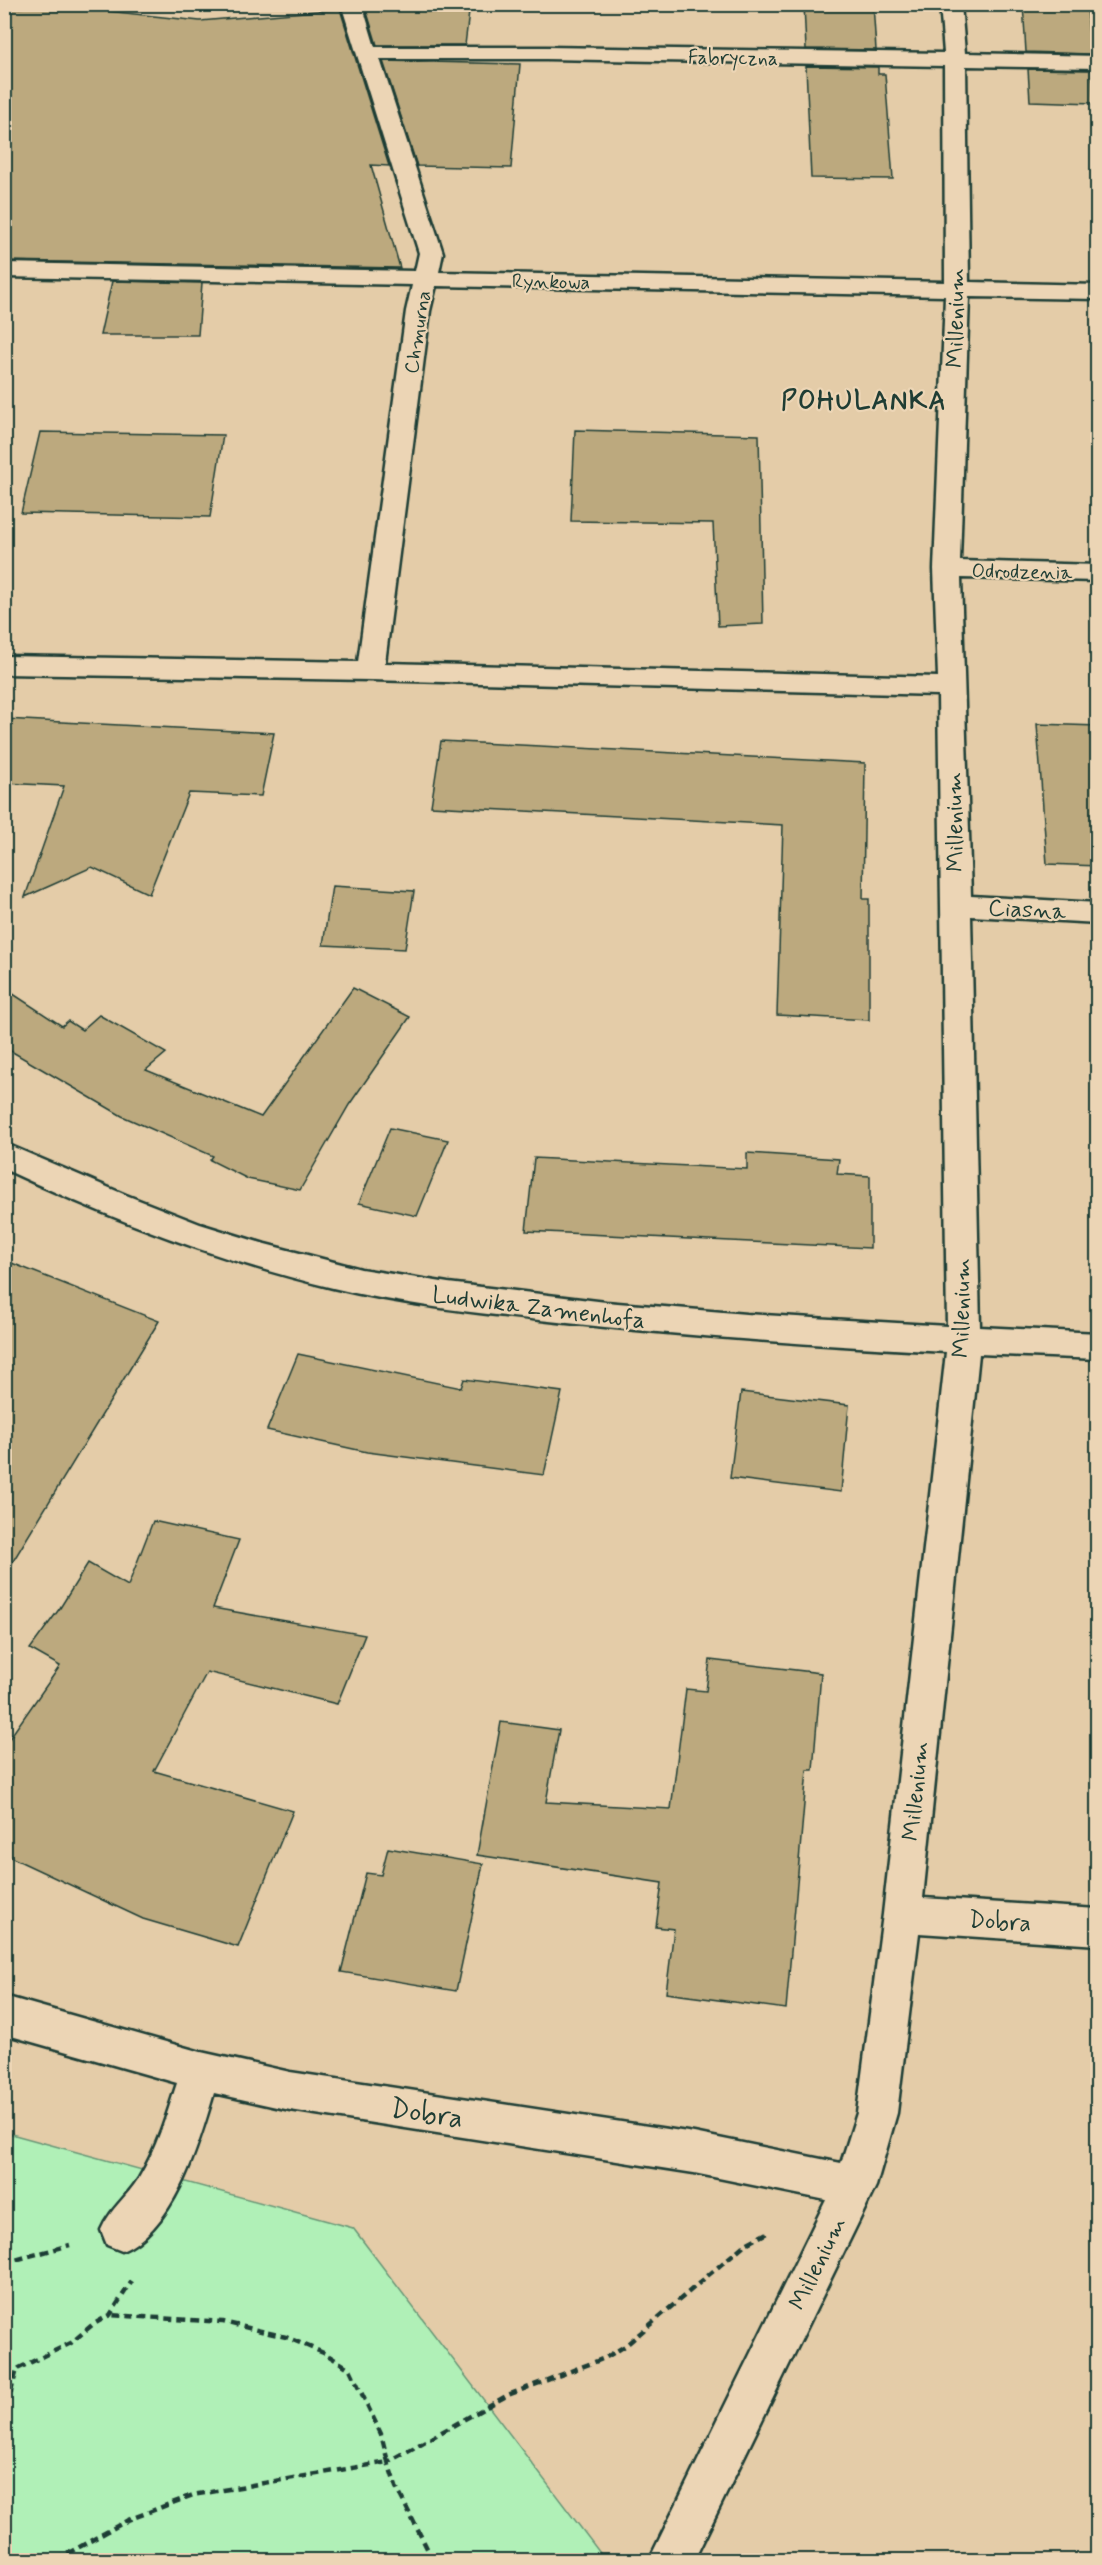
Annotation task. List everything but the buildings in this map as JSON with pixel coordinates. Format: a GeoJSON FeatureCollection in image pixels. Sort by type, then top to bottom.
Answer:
{"type":"FeatureCollection","features":[{"type":"Feature","properties":{"kind":"street","name":"Chmurna"},"geometry":{"type":"LineString","coordinates":[[351,4],[431,253],[417,322],[370,671]]}},
{"type":"Feature","properties":{"kind":"street","name":"Millenium"},"geometry":{"type":"LineString","coordinates":[[671,2560],[855,2186],[877,2113],[902,1914],[964,1340],[952,686],[947,569],[957,288],[955,60],[950,4]]}},
{"type":"Feature","properties":{"kind":"street","name":"Fabryczna"},"geometry":{"type":"LineString","coordinates":[[368,52],[1098,62]]}},
{"type":"Feature","properties":{"kind":"street","name":"Rynkowa"},"geometry":{"type":"LineString","coordinates":[[4,270],[1098,292]]}},
{"type":"Feature","properties":{"kind":"street","name":"Odrodzenia"},"geometry":{"type":"LineString","coordinates":[[947,569],[1098,573]]}},
{"type":"Feature","properties":{"kind":"street"},"geometry":{"type":"LineString","coordinates":[[4,665],[370,671],[952,686]]}},
{"type":"Feature","properties":{"kind":"street","name":"Ciasna"},"geometry":{"type":"LineString","coordinates":[[956,905],[1098,913]]}},
{"type":"Feature","properties":{"kind":"street","name":"Ludwika Zamenhofa"},"geometry":{"type":"LineString","coordinates":[[4,1155],[78,1190],[193,1236],[306,1269],[420,1293],[635,1320],[1098,1346]]}},
{"type":"Feature","properties":{"kind":"street","name":"Dobra"},"geometry":{"type":"LineString","coordinates":[[902,1914],[1098,1927]]}},
{"type":"Feature","properties":{"kind":"street","name":"Dobra"},"geometry":{"type":"LineString","coordinates":[[4,2015],[201,2071],[290,2091],[694,2153],[855,2186]]}},
{"type":"Feature","properties":{"kind":"street"},"geometry":{"type":"LineString","coordinates":[[122,2230],[152,2195],[175,2155],[201,2071]]}},
{"type":"Feature","properties":{"kind":"path"},"geometry":{"type":"LineString","coordinates":[[56,2560],[128,2520],[193,2495],[388,2462],[508,2396],[605,2358],[625,2346],[744,2245],[775,2229]]}},
{"type":"Feature","properties":{"kind":"path"},"geometry":{"type":"LineString","coordinates":[[4,2263],[122,2230]]}},
{"type":"Feature","properties":{"kind":"path"},"geometry":{"type":"LineString","coordinates":[[110,2315],[223,2322],[286,2337],[326,2354],[350,2369],[381,2434],[396,2487],[433,2560]]}},
{"type":"Feature","properties":{"kind":"green space"},"geometry":{"type":"Polygon","coordinates":[[[4,2132],[353,2228],[600,2553],[596,2560],[5,2560],[4,2132]]]}},
{"type":"Feature","properties":{"kind":"district","name":"POHULANKA"},"geometry":{"type":"Point","coordinates":[864,400]}}]}
